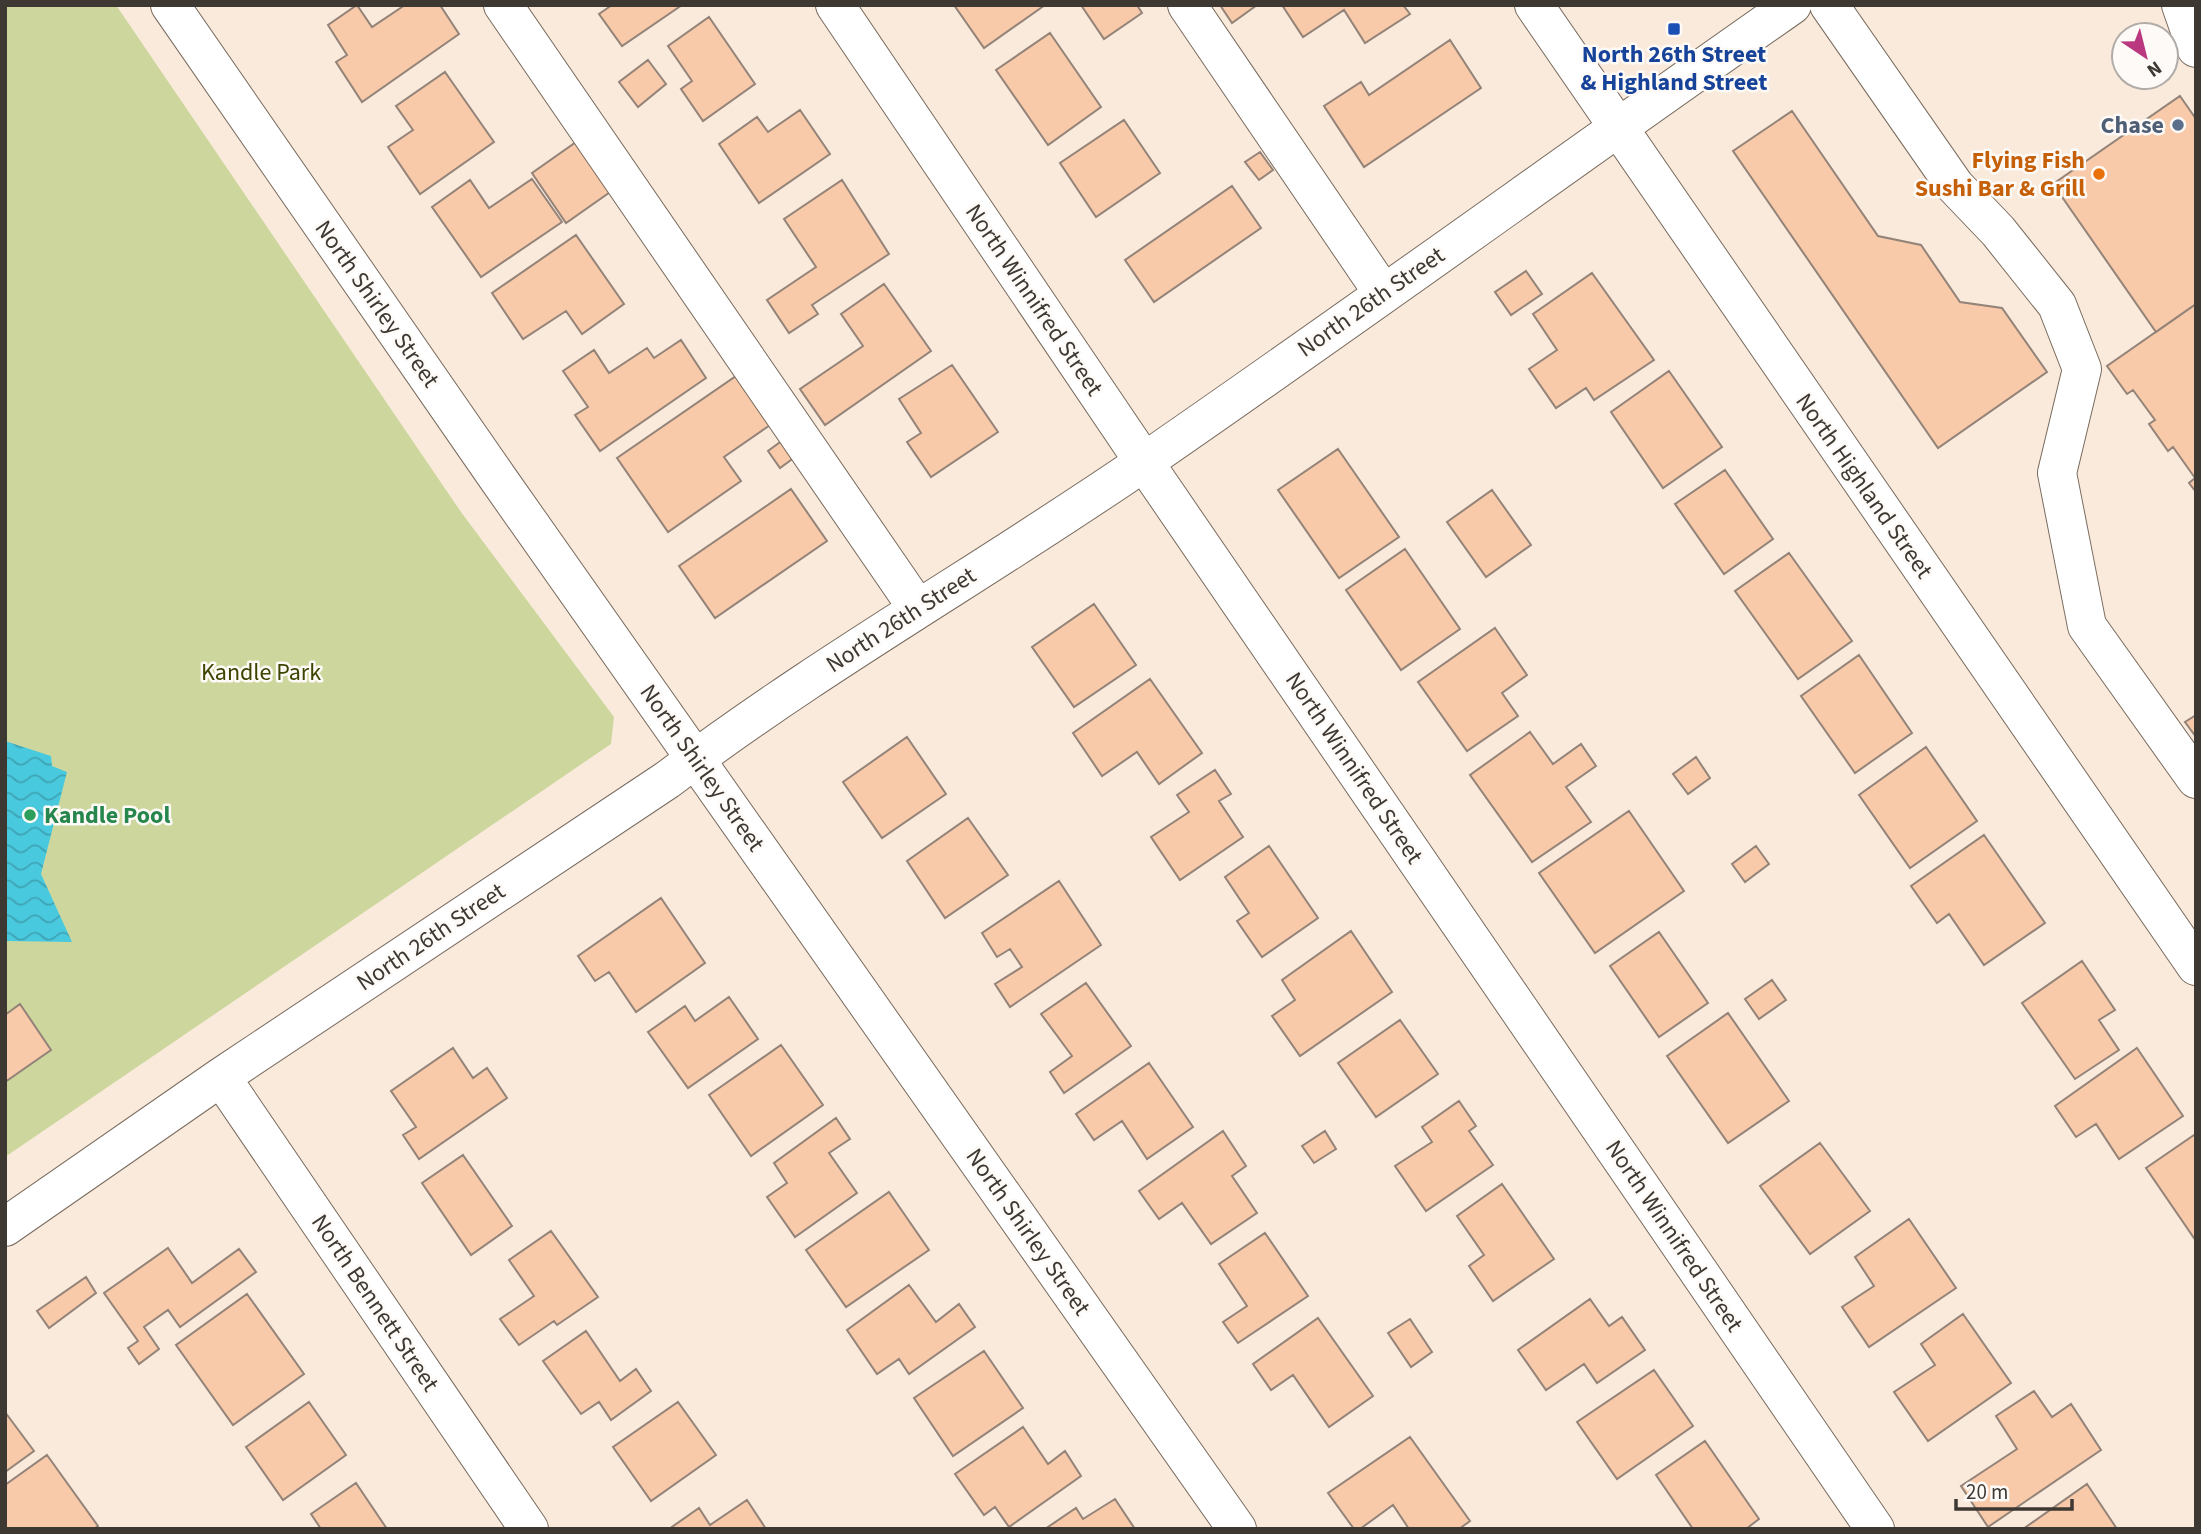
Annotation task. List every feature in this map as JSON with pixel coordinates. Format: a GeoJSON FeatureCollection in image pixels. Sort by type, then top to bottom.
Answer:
{"type":"FeatureCollection","features":[{"type":"Feature","properties":{"kind":"street","name":"North Shirley Street"},"geometry":{"type":"LineString","coordinates":[[170,5],[1225,1525]]}},
{"type":"Feature","properties":{"kind":"street"},"geometry":{"type":"LineString","coordinates":[[503,5],[918,609]]}},
{"type":"Feature","properties":{"kind":"street","name":"North Winnifred Street"},"geometry":{"type":"LineString","coordinates":[[835,5],[1144,462],[1875,1529]]}},
{"type":"Feature","properties":{"kind":"street"},"geometry":{"type":"LineString","coordinates":[[1187,5],[1383,293]]}},
{"type":"Feature","properties":{"kind":"street","name":"North Highland Street"},"geometry":{"type":"LineString","coordinates":[[1534,5],[2196,966]]}},
{"type":"Feature","properties":{"kind":"street","name":"North 26th Street"},"geometry":{"type":"LineString","coordinates":[[5,1227],[221,1077],[656,787],[695,758],[1144,462],[1792,5]]}},
{"type":"Feature","properties":{"kind":"street"},"geometry":{"type":"LineString","coordinates":[[1829,5],[1955,186],[1997,231],[2057,305],[2082,369],[2057,472],[2087,626],[2196,779]]}},
{"type":"Feature","properties":{"kind":"street"},"geometry":{"type":"LineString","coordinates":[[2180,5],[2196,48]]}},
{"type":"Feature","properties":{"kind":"street","name":"North Bennett Street"},"geometry":{"type":"LineString","coordinates":[[221,1077],[529,1529]]}},
{"type":"Feature","properties":{"kind":"green space","name":"Kandle Park"},"geometry":{"type":"Polygon","coordinates":[[[5,5],[116,5],[461,512],[614,717],[611,744],[5,1157],[5,5]]]}},
{"type":"Feature","properties":{"kind":"water","name":"Kandle Pool"},"geometry":{"type":"Polygon","coordinates":[[[5,741],[51,756],[52,766],[67,772],[41,874],[72,942],[5,941],[5,741]]]}},
{"type":"Feature","properties":{"kind":"building"},"geometry":{"type":"Polygon","coordinates":[[[357,5],[372,27],[405,5],[440,5],[459,34],[362,102],[336,62],[347,55],[328,25],[357,5]]]}},
{"type":"Feature","properties":{"kind":"building"},"geometry":{"type":"Polygon","coordinates":[[[612,5],[682,5],[622,46],[599,14],[612,5]]]}},
{"type":"Feature","properties":{"kind":"building"},"geometry":{"type":"Polygon","coordinates":[[[954,5],[1045,5],[984,48],[954,5]]]}},
{"type":"Feature","properties":{"kind":"building"},"geometry":{"type":"Polygon","coordinates":[[[1081,5],[1137,5],[1142,13],[1104,39],[1081,5]]]}},
{"type":"Feature","properties":{"kind":"building"},"geometry":{"type":"Polygon","coordinates":[[[1220,5],[1257,5],[1232,23],[1220,5]]]}},
{"type":"Feature","properties":{"kind":"building"},"geometry":{"type":"Polygon","coordinates":[[[1282,5],[1403,5],[1410,14],[1365,43],[1344,10],[1303,37],[1282,5]]]}},
{"type":"Feature","properties":{"kind":"building"},"geometry":{"type":"Polygon","coordinates":[[[709,17],[755,84],[703,121],[681,89],[692,81],[668,46],[709,17]]]}},
{"type":"Feature","properties":{"kind":"building"},"geometry":{"type":"Polygon","coordinates":[[[1050,33],[1101,107],[1048,145],[996,70],[1050,33]]]}},
{"type":"Feature","properties":{"kind":"building"},"geometry":{"type":"Polygon","coordinates":[[[1450,40],[1481,88],[1364,167],[1324,106],[1361,82],[1369,95],[1450,40]]]}},
{"type":"Feature","properties":{"kind":"building"},"geometry":{"type":"Polygon","coordinates":[[[648,60],[666,84],[638,107],[619,82],[648,60]]]}},
{"type":"Feature","properties":{"kind":"building"},"geometry":{"type":"Polygon","coordinates":[[[445,72],[494,142],[420,194],[388,147],[413,130],[396,106],[445,72]]]}},
{"type":"Feature","properties":{"kind":"building"},"geometry":{"type":"Polygon","coordinates":[[[2180,96],[2196,119],[2196,304],[2156,332],[2053,184],[2180,96]]]}},
{"type":"Feature","properties":{"kind":"building"},"geometry":{"type":"Polygon","coordinates":[[[800,110],[830,154],[759,203],[719,144],[757,117],[768,132],[800,110]]]}},
{"type":"Feature","properties":{"kind":"building"},"geometry":{"type":"Polygon","coordinates":[[[1792,111],[1878,236],[1921,245],[1960,302],[2002,308],[2047,372],[1938,448],[1733,151],[1792,111]]]}},
{"type":"Feature","properties":{"kind":"building"},"geometry":{"type":"Polygon","coordinates":[[[1124,120],[1160,173],[1096,217],[1060,163],[1124,120]]]}},
{"type":"Feature","properties":{"kind":"building"},"geometry":{"type":"Polygon","coordinates":[[[579,140],[613,190],[566,223],[532,173],[579,140]]]}},
{"type":"Feature","properties":{"kind":"building"},"geometry":{"type":"Polygon","coordinates":[[[1260,152],[1273,170],[1259,180],[1245,162],[1260,152]]]}},
{"type":"Feature","properties":{"kind":"building"},"geometry":{"type":"Polygon","coordinates":[[[532,179],[562,222],[481,277],[432,207],[470,180],[489,208],[532,179]]]}},
{"type":"Feature","properties":{"kind":"building"},"geometry":{"type":"Polygon","coordinates":[[[842,180],[889,254],[812,305],[818,314],[789,333],[767,300],[816,267],[784,219],[842,180]]]}},
{"type":"Feature","properties":{"kind":"building"},"geometry":{"type":"Polygon","coordinates":[[[1232,186],[1261,228],[1154,302],[1125,260],[1232,186]]]}},
{"type":"Feature","properties":{"kind":"building"},"geometry":{"type":"Polygon","coordinates":[[[576,235],[624,304],[582,334],[566,311],[523,339],[492,293],[576,235]]]}},
{"type":"Feature","properties":{"kind":"building"},"geometry":{"type":"Polygon","coordinates":[[[1526,271],[1542,294],[1511,315],[1495,292],[1526,271]]]}},
{"type":"Feature","properties":{"kind":"building"},"geometry":{"type":"Polygon","coordinates":[[[1592,273],[1654,360],[1594,400],[1586,388],[1556,408],[1529,369],[1557,350],[1533,314],[1592,273]]]}},
{"type":"Feature","properties":{"kind":"building"},"geometry":{"type":"Polygon","coordinates":[[[884,284],[931,351],[825,425],[800,389],[863,346],[841,314],[884,284]]]}},
{"type":"Feature","properties":{"kind":"building"},"geometry":{"type":"Polygon","coordinates":[[[2196,304],[2196,492],[2189,483],[2195,478],[2173,447],[2168,451],[2149,424],[2155,420],[2133,390],[2127,394],[2107,366],[2196,304]]]}},
{"type":"Feature","properties":{"kind":"building"},"geometry":{"type":"Polygon","coordinates":[[[681,340],[706,378],[600,451],[575,415],[588,407],[563,371],[594,350],[609,373],[647,348],[654,358],[681,340]]]}},
{"type":"Feature","properties":{"kind":"building"},"geometry":{"type":"Polygon","coordinates":[[[952,365],[998,432],[931,477],[907,442],[921,433],[899,399],[952,365]]]}},
{"type":"Feature","properties":{"kind":"building"},"geometry":{"type":"Polygon","coordinates":[[[1669,371],[1722,447],[1663,488],[1611,412],[1669,371]]]}},
{"type":"Feature","properties":{"kind":"building"},"geometry":{"type":"Polygon","coordinates":[[[739,374],[773,423],[724,457],[741,481],[668,532],[617,458],[739,374]]]}},
{"type":"Feature","properties":{"kind":"building"},"geometry":{"type":"Polygon","coordinates":[[[783,440],[795,457],[780,468],[768,451],[783,440]]]}},
{"type":"Feature","properties":{"kind":"building"},"geometry":{"type":"Polygon","coordinates":[[[1338,449],[1399,537],[1339,578],[1278,490],[1338,449]]]}},
{"type":"Feature","properties":{"kind":"building"},"geometry":{"type":"Polygon","coordinates":[[[1725,470],[1773,539],[1724,574],[1675,504],[1725,470]]]}},
{"type":"Feature","properties":{"kind":"building"},"geometry":{"type":"Polygon","coordinates":[[[791,489],[827,541],[715,618],[679,566],[791,489]]]}},
{"type":"Feature","properties":{"kind":"building"},"geometry":{"type":"Polygon","coordinates":[[[1492,490],[1531,545],[1486,577],[1447,522],[1492,490]]]}},
{"type":"Feature","properties":{"kind":"building"},"geometry":{"type":"Polygon","coordinates":[[[1405,549],[1460,629],[1401,670],[1346,590],[1405,549]]]}},
{"type":"Feature","properties":{"kind":"building"},"geometry":{"type":"Polygon","coordinates":[[[1789,553],[1852,641],[1798,679],[1735,591],[1789,553]]]}},
{"type":"Feature","properties":{"kind":"building"},"geometry":{"type":"Polygon","coordinates":[[[1094,604],[1136,665],[1074,707],[1032,647],[1094,604]]]}},
{"type":"Feature","properties":{"kind":"building"},"geometry":{"type":"Polygon","coordinates":[[[1495,628],[1527,675],[1502,693],[1518,716],[1467,751],[1418,682],[1495,628]]]}},
{"type":"Feature","properties":{"kind":"building"},"geometry":{"type":"Polygon","coordinates":[[[1859,655],[1912,733],[1855,773],[1801,696],[1859,655]]]}},
{"type":"Feature","properties":{"kind":"building"},"geometry":{"type":"Polygon","coordinates":[[[1150,679],[1202,753],[1159,784],[1137,752],[1102,776],[1073,733],[1150,679]]]}},
{"type":"Feature","properties":{"kind":"building"},"geometry":{"type":"Polygon","coordinates":[[[2196,715],[2196,737],[2185,722],[2196,715]]]}},
{"type":"Feature","properties":{"kind":"building"},"geometry":{"type":"Polygon","coordinates":[[[1530,732],[1553,764],[1581,744],[1596,766],[1566,787],[1591,822],[1532,862],[1470,775],[1530,732]]]}},
{"type":"Feature","properties":{"kind":"building"},"geometry":{"type":"Polygon","coordinates":[[[907,737],[946,794],[882,838],[843,782],[907,737]]]}},
{"type":"Feature","properties":{"kind":"building"},"geometry":{"type":"Polygon","coordinates":[[[1926,747],[1977,821],[1910,868],[1859,795],[1926,747]]]}},
{"type":"Feature","properties":{"kind":"building"},"geometry":{"type":"Polygon","coordinates":[[[1696,757],[1710,778],[1688,794],[1673,774],[1696,757]]]}},
{"type":"Feature","properties":{"kind":"building"},"geometry":{"type":"Polygon","coordinates":[[[1215,770],[1231,794],[1219,801],[1243,837],[1180,880],[1151,837],[1189,812],[1177,795],[1215,770]]]}},
{"type":"Feature","properties":{"kind":"building"},"geometry":{"type":"Polygon","coordinates":[[[1629,811],[1684,891],[1595,953],[1539,873],[1629,811]]]}},
{"type":"Feature","properties":{"kind":"building"},"geometry":{"type":"Polygon","coordinates":[[[968,818],[1008,875],[945,918],[907,861],[968,818]]]}},
{"type":"Feature","properties":{"kind":"building"},"geometry":{"type":"Polygon","coordinates":[[[1984,835],[2045,923],[1984,965],[1949,914],[1937,923],[1911,886],[1984,835]]]}},
{"type":"Feature","properties":{"kind":"building"},"geometry":{"type":"Polygon","coordinates":[[[1269,846],[1318,918],[1262,957],[1237,921],[1249,913],[1225,877],[1269,846]]]}},
{"type":"Feature","properties":{"kind":"building"},"geometry":{"type":"Polygon","coordinates":[[[1756,846],[1769,864],[1745,882],[1732,864],[1756,846]]]}},
{"type":"Feature","properties":{"kind":"building"},"geometry":{"type":"Polygon","coordinates":[[[1059,881],[1101,945],[1010,1007],[995,984],[1022,967],[1010,949],[997,957],[982,933],[1059,881]]]}},
{"type":"Feature","properties":{"kind":"building"},"geometry":{"type":"Polygon","coordinates":[[[661,898],[705,963],[636,1012],[609,972],[595,981],[578,956],[661,898]]]}},
{"type":"Feature","properties":{"kind":"building"},"geometry":{"type":"Polygon","coordinates":[[[1351,931],[1392,992],[1300,1056],[1272,1016],[1295,1000],[1282,980],[1351,931]]]}},
{"type":"Feature","properties":{"kind":"building"},"geometry":{"type":"Polygon","coordinates":[[[1659,932],[1708,1003],[1659,1037],[1610,966],[1659,932]]]}},
{"type":"Feature","properties":{"kind":"building"},"geometry":{"type":"Polygon","coordinates":[[[2082,961],[2115,1010],[2099,1020],[2119,1050],[2075,1079],[2022,1003],[2082,961]]]}},
{"type":"Feature","properties":{"kind":"building"},"geometry":{"type":"Polygon","coordinates":[[[1772,980],[1786,1000],[1759,1019],[1745,999],[1772,980]]]}},
{"type":"Feature","properties":{"kind":"building"},"geometry":{"type":"Polygon","coordinates":[[[1086,983],[1131,1046],[1064,1093],[1050,1072],[1072,1056],[1041,1014],[1086,983]]]}},
{"type":"Feature","properties":{"kind":"building"},"geometry":{"type":"Polygon","coordinates":[[[729,997],[758,1039],[688,1088],[648,1032],[685,1006],[695,1021],[729,997]]]}},
{"type":"Feature","properties":{"kind":"building"},"geometry":{"type":"Polygon","coordinates":[[[20,1004],[51,1050],[5,1082],[5,1015],[20,1004]]]}},
{"type":"Feature","properties":{"kind":"building"},"geometry":{"type":"Polygon","coordinates":[[[1728,1013],[1789,1101],[1728,1143],[1667,1056],[1728,1013]]]}},
{"type":"Feature","properties":{"kind":"building"},"geometry":{"type":"Polygon","coordinates":[[[1400,1020],[1438,1074],[1376,1117],[1338,1063],[1400,1020]]]}},
{"type":"Feature","properties":{"kind":"building"},"geometry":{"type":"Polygon","coordinates":[[[781,1045],[823,1105],[751,1156],[709,1095],[781,1045]]]}},
{"type":"Feature","properties":{"kind":"building"},"geometry":{"type":"Polygon","coordinates":[[[453,1048],[473,1078],[487,1068],[507,1098],[419,1159],[403,1135],[416,1127],[391,1091],[453,1048]]]}},
{"type":"Feature","properties":{"kind":"building"},"geometry":{"type":"Polygon","coordinates":[[[2137,1048],[2183,1116],[2119,1159],[2096,1124],[2076,1137],[2055,1106],[2137,1048]]]}},
{"type":"Feature","properties":{"kind":"building"},"geometry":{"type":"Polygon","coordinates":[[[1149,1063],[1193,1127],[1147,1159],[1122,1121],[1094,1140],[1076,1114],[1149,1063]]]}},
{"type":"Feature","properties":{"kind":"building"},"geometry":{"type":"Polygon","coordinates":[[[1459,1101],[1476,1126],[1469,1131],[1493,1165],[1426,1211],[1395,1166],[1432,1142],[1422,1127],[1459,1101]]]}},
{"type":"Feature","properties":{"kind":"building"},"geometry":{"type":"Polygon","coordinates":[[[836,1118],[850,1139],[829,1153],[857,1193],[795,1237],[767,1197],[787,1183],[774,1163],[836,1118]]]}},
{"type":"Feature","properties":{"kind":"building"},"geometry":{"type":"Polygon","coordinates":[[[1223,1131],[1246,1166],[1232,1176],[1257,1213],[1211,1244],[1182,1203],[1159,1219],[1139,1191],[1223,1131]]]}},
{"type":"Feature","properties":{"kind":"building"},"geometry":{"type":"Polygon","coordinates":[[[1325,1131],[1336,1149],[1314,1163],[1302,1146],[1325,1131]]]}},
{"type":"Feature","properties":{"kind":"building"},"geometry":{"type":"Polygon","coordinates":[[[2194,1135],[2196,1137],[2196,1241],[2146,1168],[2194,1135]]]}},
{"type":"Feature","properties":{"kind":"building"},"geometry":{"type":"Polygon","coordinates":[[[1820,1143],[1870,1211],[1810,1254],[1760,1186],[1820,1143]]]}},
{"type":"Feature","properties":{"kind":"building"},"geometry":{"type":"Polygon","coordinates":[[[463,1155],[512,1226],[471,1255],[422,1183],[463,1155]]]}},
{"type":"Feature","properties":{"kind":"building"},"geometry":{"type":"Polygon","coordinates":[[[1502,1184],[1554,1259],[1493,1301],[1469,1266],[1484,1255],[1457,1216],[1502,1184]]]}},
{"type":"Feature","properties":{"kind":"building"},"geometry":{"type":"Polygon","coordinates":[[[889,1192],[929,1250],[846,1307],[806,1250],[889,1192]]]}},
{"type":"Feature","properties":{"kind":"building"},"geometry":{"type":"Polygon","coordinates":[[[1909,1219],[1956,1288],[1869,1347],[1842,1307],[1874,1286],[1855,1257],[1909,1219]]]}},
{"type":"Feature","properties":{"kind":"building"},"geometry":{"type":"Polygon","coordinates":[[[551,1231],[598,1297],[557,1325],[554,1321],[519,1345],[500,1319],[534,1296],[509,1260],[551,1231]]]}},
{"type":"Feature","properties":{"kind":"building"},"geometry":{"type":"Polygon","coordinates":[[[1265,1233],[1308,1296],[1238,1343],[1223,1322],[1247,1306],[1219,1264],[1265,1233]]]}},
{"type":"Feature","properties":{"kind":"building"},"geometry":{"type":"Polygon","coordinates":[[[168,1248],[192,1283],[239,1249],[256,1272],[180,1327],[168,1310],[144,1327],[159,1349],[139,1364],[128,1348],[138,1341],[104,1293],[168,1248]]]}},
{"type":"Feature","properties":{"kind":"building"},"geometry":{"type":"Polygon","coordinates":[[[86,1277],[96,1293],[49,1328],[37,1311],[86,1277]]]}},
{"type":"Feature","properties":{"kind":"building"},"geometry":{"type":"Polygon","coordinates":[[[909,1285],[936,1322],[959,1304],[975,1327],[909,1374],[899,1359],[877,1374],[847,1330],[909,1285]]]}},
{"type":"Feature","properties":{"kind":"building"},"geometry":{"type":"Polygon","coordinates":[[[247,1294],[304,1374],[233,1425],[176,1345],[247,1294]]]}},
{"type":"Feature","properties":{"kind":"building"},"geometry":{"type":"Polygon","coordinates":[[[1590,1299],[1609,1326],[1622,1317],[1645,1350],[1597,1383],[1584,1364],[1546,1390],[1518,1350],[1590,1299]]]}},
{"type":"Feature","properties":{"kind":"building"},"geometry":{"type":"Polygon","coordinates":[[[1963,1314],[2011,1383],[1928,1441],[1894,1392],[1935,1365],[1921,1344],[1963,1314]]]}},
{"type":"Feature","properties":{"kind":"building"},"geometry":{"type":"Polygon","coordinates":[[[1318,1318],[1373,1396],[1329,1427],[1293,1375],[1271,1390],[1253,1364],[1318,1318]]]}},
{"type":"Feature","properties":{"kind":"building"},"geometry":{"type":"Polygon","coordinates":[[[1410,1319],[1432,1352],[1411,1367],[1388,1333],[1410,1319]]]}},
{"type":"Feature","properties":{"kind":"building"},"geometry":{"type":"Polygon","coordinates":[[[586,1331],[620,1381],[636,1369],[651,1391],[611,1420],[599,1402],[581,1414],[543,1361],[586,1331]]]}},
{"type":"Feature","properties":{"kind":"building"},"geometry":{"type":"Polygon","coordinates":[[[984,1351],[1023,1408],[953,1456],[914,1398],[984,1351]]]}},
{"type":"Feature","properties":{"kind":"building"},"geometry":{"type":"Polygon","coordinates":[[[1654,1370],[1693,1426],[1617,1479],[1577,1422],[1654,1370]]]}},
{"type":"Feature","properties":{"kind":"building"},"geometry":{"type":"Polygon","coordinates":[[[2034,1391],[2052,1417],[2071,1404],[2101,1450],[1988,1527],[1961,1486],[2017,1449],[1996,1416],[2034,1391]]]}},
{"type":"Feature","properties":{"kind":"building"},"geometry":{"type":"Polygon","coordinates":[[[309,1402],[346,1455],[283,1500],[246,1447],[309,1402]]]}},
{"type":"Feature","properties":{"kind":"building"},"geometry":{"type":"Polygon","coordinates":[[[678,1402],[716,1455],[651,1501],[613,1447],[678,1402]]]}},
{"type":"Feature","properties":{"kind":"building"},"geometry":{"type":"Polygon","coordinates":[[[5,1412],[34,1451],[5,1472],[5,1412]]]}},
{"type":"Feature","properties":{"kind":"building"},"geometry":{"type":"Polygon","coordinates":[[[1023,1427],[1048,1464],[1065,1451],[1081,1476],[1009,1527],[995,1507],[984,1515],[955,1474],[1023,1427]]]}},
{"type":"Feature","properties":{"kind":"building"},"geometry":{"type":"Polygon","coordinates":[[[1410,1437],[1470,1521],[1459,1529],[1409,1529],[1393,1505],[1360,1529],[1354,1529],[1328,1493],[1410,1437]]]}},
{"type":"Feature","properties":{"kind":"building"},"geometry":{"type":"Polygon","coordinates":[[[1705,1441],[1759,1519],[1746,1529],[1693,1529],[1656,1475],[1705,1441]]]}},
{"type":"Feature","properties":{"kind":"building"},"geometry":{"type":"Polygon","coordinates":[[[47,1455],[98,1526],[94,1529],[5,1529],[5,1485],[47,1455]]]}},
{"type":"Feature","properties":{"kind":"building"},"geometry":{"type":"Polygon","coordinates":[[[356,1483],[387,1529],[321,1529],[311,1514],[356,1483]]]}},
{"type":"Feature","properties":{"kind":"building"},"geometry":{"type":"Polygon","coordinates":[[[2087,1484],[2117,1529],[2023,1529],[2087,1484]]]}},
{"type":"Feature","properties":{"kind":"building"},"geometry":{"type":"Polygon","coordinates":[[[1115,1499],[1135,1529],[1045,1529],[1076,1508],[1083,1519],[1115,1499]]]}},
{"type":"Feature","properties":{"kind":"building"},"geometry":{"type":"Polygon","coordinates":[[[747,1500],[766,1529],[669,1529],[699,1508],[710,1525],[747,1500]]]}},
{"type":"Feature","properties":{"kind":"place","name":"North 26th Street & Highland Street"},"geometry":{"type":"Point","coordinates":[1674,29]}},
{"type":"Feature","properties":{"kind":"place","name":"Chase"},"geometry":{"type":"Point","coordinates":[2178,125]}},
{"type":"Feature","properties":{"kind":"place","name":"Flying Fish Sushi Bar & Grill"},"geometry":{"type":"Point","coordinates":[2099,174]}},
{"type":"Feature","properties":{"kind":"place","name":"Kandle Pool"},"geometry":{"type":"Point","coordinates":[30,815]}}]}
